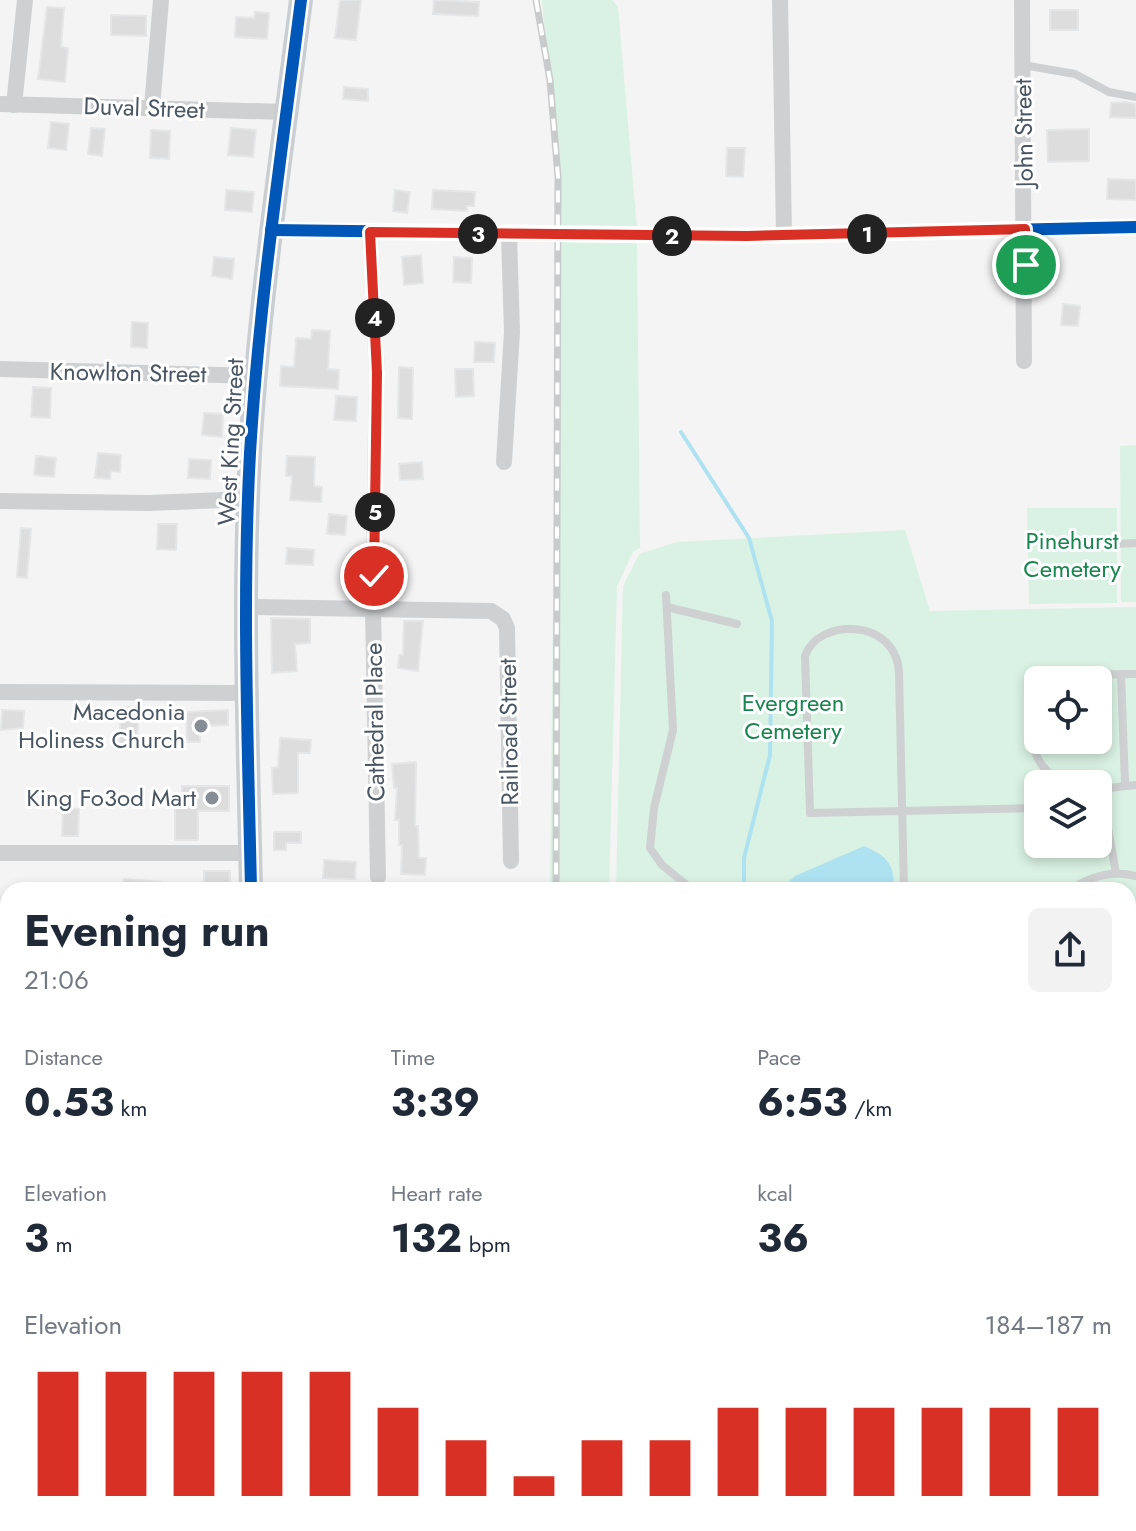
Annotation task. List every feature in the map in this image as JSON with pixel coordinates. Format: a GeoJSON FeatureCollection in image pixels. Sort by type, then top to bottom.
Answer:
{"type":"FeatureCollection","features":[{"type":"Feature","properties":{"kind":"main road","name":"West King Street"},"geometry":{"type":"LineString","coordinates":[[251,882],[248,499],[271,230],[301,0]]}},
{"type":"Feature","properties":{"kind":"street"},"geometry":{"type":"LineString","coordinates":[[7,104],[25,0]]}},
{"type":"Feature","properties":{"kind":"street"},"geometry":{"type":"LineString","coordinates":[[152,107],[161,0]]}},
{"type":"Feature","properties":{"kind":"street"},"geometry":{"type":"LineString","coordinates":[[780,0],[784,235]]}},
{"type":"Feature","properties":{"kind":"street","name":"John Street"},"geometry":{"type":"LineString","coordinates":[[1022,0],[1024,361]]}},
{"type":"Feature","properties":{"kind":"street","name":"Duval Street"},"geometry":{"type":"LineString","coordinates":[[7,104],[287,112]]}},
{"type":"Feature","properties":{"kind":"street"},"geometry":{"type":"LineString","coordinates":[[271,230],[509,235],[784,235],[1136,227]]}},
{"type":"Feature","properties":{"kind":"street","name":"Cathedral Place"},"geometry":{"type":"LineString","coordinates":[[370,232],[377,373],[373,607],[378,877]]}},
{"type":"Feature","properties":{"kind":"street"},"geometry":{"type":"LineString","coordinates":[[504,462],[512,332],[509,235]]}},
{"type":"Feature","properties":{"kind":"street","name":"Knowlton Street"},"geometry":{"type":"LineString","coordinates":[[0,369],[257,376]]}},
{"type":"Feature","properties":{"kind":"street"},"geometry":{"type":"LineString","coordinates":[[0,501],[174,503],[248,499]]}},
{"type":"Feature","properties":{"kind":"street"},"geometry":{"type":"LineString","coordinates":[[247,607],[373,607]]}},
{"type":"Feature","properties":{"kind":"street","name":"Railroad Street"},"geometry":{"type":"LineString","coordinates":[[373,607],[491,611],[503,619],[507,628],[511,861]]}},
{"type":"Feature","properties":{"kind":"street"},"geometry":{"type":"LineString","coordinates":[[0,692],[248,693]]}},
{"type":"Feature","properties":{"kind":"street"},"geometry":{"type":"LineString","coordinates":[[0,853],[250,853]]}},
{"type":"Feature","properties":{"kind":"lane"},"geometry":{"type":"LineString","coordinates":[[1023,65],[1075,74],[1109,92],[1136,97]]}},
{"type":"Feature","properties":{"kind":"lane"},"geometry":{"type":"LineString","coordinates":[[1095,545],[1136,543]]}},
{"type":"Feature","properties":{"kind":"lane"},"geometry":{"type":"LineString","coordinates":[[666,595],[673,730],[654,808],[650,848],[662,865],[683,882]]}},
{"type":"Feature","properties":{"kind":"lane"},"geometry":{"type":"LineString","coordinates":[[667,607],[737,624]]}},
{"type":"Feature","properties":{"kind":"lane"},"geometry":{"type":"LineString","coordinates":[[904,882],[902,811],[899,660],[879,634],[861,630],[821,635],[813,639],[805,656],[810,813],[902,811],[1024,808]]}},
{"type":"Feature","properties":{"kind":"lane"},"geometry":{"type":"LineString","coordinates":[[1112,674],[1136,674]]}},
{"type":"Feature","properties":{"kind":"lane"},"geometry":{"type":"LineString","coordinates":[[1121,674],[1125,784]]}},
{"type":"Feature","properties":{"kind":"lane"},"geometry":{"type":"LineString","coordinates":[[1112,786],[1136,785]]}},
{"type":"Feature","properties":{"kind":"lane"},"geometry":{"type":"LineString","coordinates":[[1112,855],[1116,873]]}},
{"type":"Feature","properties":{"kind":"lane"},"geometry":{"type":"LineString","coordinates":[[1082,882],[1116,873],[1136,876]]}},
{"type":"Feature","properties":{"kind":"green space"},"geometry":{"type":"Polygon","coordinates":[[[542,0],[612,0],[618,7],[637,229],[557,229],[557,172],[542,0]]]}},
{"type":"Feature","properties":{"kind":"green space"},"geometry":{"type":"Polygon","coordinates":[[[557,242],[637,242],[640,548],[633,552],[617,586],[609,882],[550,882],[557,242]]]}},
{"type":"Feature","properties":{"kind":"green space"},"geometry":{"type":"Polygon","coordinates":[[[1136,445],[1136,602],[1121,602],[1120,446],[1136,445]]]}},
{"type":"Feature","properties":{"kind":"green space","name":"Pinehurst Cemetery"},"geometry":{"type":"Polygon","coordinates":[[[1027,508],[1117,508],[1117,603],[1029,604],[1027,508]]]}},
{"type":"Feature","properties":{"kind":"green space","name":"Evergreen Cemetery"},"geometry":{"type":"Polygon","coordinates":[[[905,530],[930,611],[1136,607],[1136,882],[616,882],[623,586],[639,554],[677,542],[905,530]]]}},
{"type":"Feature","properties":{"kind":"water"},"geometry":{"type":"Polygon","coordinates":[[[864,846],[888,862],[893,882],[789,882],[795,876],[864,846]]]}},
{"type":"Feature","properties":{"kind":"building"},"geometry":{"type":"Polygon","coordinates":[[[340,0],[361,0],[356,40],[335,38],[340,0]]]}},
{"type":"Feature","properties":{"kind":"building"},"geometry":{"type":"Polygon","coordinates":[[[434,0],[479,2],[478,16],[433,14],[434,0]]]}},
{"type":"Feature","properties":{"kind":"building"},"geometry":{"type":"Polygon","coordinates":[[[47,7],[64,8],[61,47],[68,48],[65,82],[38,79],[47,7]]]}},
{"type":"Feature","properties":{"kind":"building"},"geometry":{"type":"Polygon","coordinates":[[[1050,10],[1078,10],[1078,30],[1050,30],[1050,10]]]}},
{"type":"Feature","properties":{"kind":"building"},"geometry":{"type":"Polygon","coordinates":[[[255,12],[269,13],[267,39],[235,37],[236,17],[254,18],[255,12]]]}},
{"type":"Feature","properties":{"kind":"building"},"geometry":{"type":"Polygon","coordinates":[[[111,15],[146,16],[146,36],[111,35],[111,15]]]}},
{"type":"Feature","properties":{"kind":"building"},"geometry":{"type":"Polygon","coordinates":[[[344,87],[368,89],[368,101],[343,99],[344,87]]]}},
{"type":"Feature","properties":{"kind":"building"},"geometry":{"type":"Polygon","coordinates":[[[1111,103],[1136,104],[1136,118],[1110,117],[1111,103]]]}},
{"type":"Feature","properties":{"kind":"building"},"geometry":{"type":"Polygon","coordinates":[[[51,122],[69,124],[66,150],[48,148],[51,122]]]}},
{"type":"Feature","properties":{"kind":"building"},"geometry":{"type":"Polygon","coordinates":[[[91,128],[105,129],[102,156],[88,154],[91,128]]]}},
{"type":"Feature","properties":{"kind":"building"},"geometry":{"type":"Polygon","coordinates":[[[231,128],[256,130],[253,157],[228,155],[231,128]]]}},
{"type":"Feature","properties":{"kind":"building"},"geometry":{"type":"Polygon","coordinates":[[[1089,129],[1089,161],[1048,162],[1047,130],[1089,129]]]}},
{"type":"Feature","properties":{"kind":"building"},"geometry":{"type":"Polygon","coordinates":[[[151,130],[170,131],[169,159],[150,158],[151,130]]]}},
{"type":"Feature","properties":{"kind":"building"},"geometry":{"type":"Polygon","coordinates":[[[727,148],[745,148],[743,177],[726,176],[727,148]]]}},
{"type":"Feature","properties":{"kind":"building"},"geometry":{"type":"Polygon","coordinates":[[[1108,179],[1136,180],[1136,200],[1107,199],[1108,179]]]}},
{"type":"Feature","properties":{"kind":"building"},"geometry":{"type":"Polygon","coordinates":[[[226,190],[254,192],[252,212],[225,210],[226,190]]]}},
{"type":"Feature","properties":{"kind":"building"},"geometry":{"type":"Polygon","coordinates":[[[395,190],[410,192],[407,213],[393,211],[395,190]]]}},
{"type":"Feature","properties":{"kind":"building"},"geometry":{"type":"Polygon","coordinates":[[[433,190],[475,192],[474,206],[467,206],[467,211],[432,209],[433,190]]]}},
{"type":"Feature","properties":{"kind":"building"},"geometry":{"type":"Polygon","coordinates":[[[421,255],[423,283],[404,285],[402,257],[421,255]]]}},
{"type":"Feature","properties":{"kind":"building"},"geometry":{"type":"Polygon","coordinates":[[[214,257],[234,259],[232,279],[212,276],[214,257]]]}},
{"type":"Feature","properties":{"kind":"building"},"geometry":{"type":"Polygon","coordinates":[[[454,257],[472,258],[471,283],[453,282],[454,257]]]}},
{"type":"Feature","properties":{"kind":"building"},"geometry":{"type":"Polygon","coordinates":[[[1063,304],[1080,306],[1078,326],[1061,325],[1063,304]]]}},
{"type":"Feature","properties":{"kind":"building"},"geometry":{"type":"Polygon","coordinates":[[[132,322],[148,323],[147,348],[131,347],[132,322]]]}},
{"type":"Feature","properties":{"kind":"building"},"geometry":{"type":"Polygon","coordinates":[[[312,330],[330,331],[328,369],[339,370],[338,389],[280,386],[281,366],[294,367],[296,338],[311,339],[312,330]]]}},
{"type":"Feature","properties":{"kind":"building"},"geometry":{"type":"Polygon","coordinates":[[[475,342],[495,343],[494,362],[474,362],[475,342]]]}},
{"type":"Feature","properties":{"kind":"building"},"geometry":{"type":"Polygon","coordinates":[[[399,367],[413,368],[412,419],[398,418],[399,367]]]}},
{"type":"Feature","properties":{"kind":"building"},"geometry":{"type":"Polygon","coordinates":[[[455,369],[473,369],[474,396],[456,397],[455,369]]]}},
{"type":"Feature","properties":{"kind":"building"},"geometry":{"type":"Polygon","coordinates":[[[33,387],[51,388],[50,418],[31,417],[33,387]]]}},
{"type":"Feature","properties":{"kind":"building"},"geometry":{"type":"Polygon","coordinates":[[[336,396],[357,397],[356,421],[334,420],[336,396]]]}},
{"type":"Feature","properties":{"kind":"building"},"geometry":{"type":"Polygon","coordinates":[[[204,413],[223,414],[222,437],[202,435],[204,413]]]}},
{"type":"Feature","properties":{"kind":"building"},"geometry":{"type":"Polygon","coordinates":[[[98,453],[121,455],[120,472],[111,471],[110,479],[95,478],[98,453]]]}},
{"type":"Feature","properties":{"kind":"building"},"geometry":{"type":"Polygon","coordinates":[[[36,456],[56,458],[54,477],[34,475],[36,456]]]}},
{"type":"Feature","properties":{"kind":"building"},"geometry":{"type":"Polygon","coordinates":[[[287,456],[315,457],[314,486],[322,487],[321,502],[290,500],[292,476],[286,476],[287,456]]]}},
{"type":"Feature","properties":{"kind":"building"},"geometry":{"type":"Polygon","coordinates":[[[189,459],[211,460],[210,479],[188,478],[189,459]]]}},
{"type":"Feature","properties":{"kind":"building"},"geometry":{"type":"Polygon","coordinates":[[[422,462],[423,479],[400,480],[399,464],[422,462]]]}},
{"type":"Feature","properties":{"kind":"building"},"geometry":{"type":"Polygon","coordinates":[[[329,514],[347,516],[345,535],[327,534],[329,514]]]}},
{"type":"Feature","properties":{"kind":"building"},"geometry":{"type":"Polygon","coordinates":[[[158,524],[177,524],[176,550],[157,549],[158,524]]]}},
{"type":"Feature","properties":{"kind":"building"},"geometry":{"type":"Polygon","coordinates":[[[21,528],[31,529],[27,578],[17,577],[21,528]]]}},
{"type":"Feature","properties":{"kind":"building"},"geometry":{"type":"Polygon","coordinates":[[[287,548],[314,550],[313,565],[286,564],[287,548]]]}},
{"type":"Feature","properties":{"kind":"building"},"geometry":{"type":"Polygon","coordinates":[[[271,618],[310,619],[310,643],[295,644],[297,671],[272,673],[271,618]]]}},
{"type":"Feature","properties":{"kind":"building"},"geometry":{"type":"Polygon","coordinates":[[[404,621],[423,621],[418,671],[398,668],[399,655],[403,655],[404,621]]]}},
{"type":"Feature","properties":{"kind":"building"},"geometry":{"type":"Polygon","coordinates":[[[121,707],[139,708],[137,745],[119,744],[121,707]]]}},
{"type":"Feature","properties":{"kind":"building"},"geometry":{"type":"Polygon","coordinates":[[[2,710],[24,711],[23,728],[1,730],[2,710]]]}},
{"type":"Feature","properties":{"kind":"building","name":"Macedonia Holiness Church"},"geometry":{"type":"Polygon","coordinates":[[[228,710],[228,725],[200,726],[200,742],[187,742],[186,712],[228,710]]]}},
{"type":"Feature","properties":{"kind":"building"},"geometry":{"type":"Polygon","coordinates":[[[280,738],[311,740],[310,753],[298,753],[298,793],[273,794],[272,768],[278,767],[280,738]]]}},
{"type":"Feature","properties":{"kind":"building"},"geometry":{"type":"Polygon","coordinates":[[[416,762],[415,826],[418,826],[419,858],[426,858],[425,875],[401,874],[402,845],[399,845],[399,820],[395,820],[397,788],[394,788],[392,764],[416,762]]]}},
{"type":"Feature","properties":{"kind":"building"},"geometry":{"type":"Polygon","coordinates":[[[182,786],[229,786],[229,811],[198,811],[198,840],[175,840],[175,808],[182,808],[182,786]]]}},
{"type":"Feature","properties":{"kind":"building"},"geometry":{"type":"Polygon","coordinates":[[[63,808],[79,809],[78,836],[62,836],[63,808]]]}},
{"type":"Feature","properties":{"kind":"building"},"geometry":{"type":"Polygon","coordinates":[[[274,832],[301,832],[301,843],[286,843],[286,850],[274,850],[274,832]]]}},
{"type":"Feature","properties":{"kind":"building"},"geometry":{"type":"Polygon","coordinates":[[[324,860],[356,862],[355,879],[323,878],[324,860]]]}},
{"type":"Feature","properties":{"kind":"building"},"geometry":{"type":"Polygon","coordinates":[[[204,871],[230,871],[230,882],[204,882],[204,871]]]}},
{"type":"Feature","properties":{"kind":"building"},"geometry":{"type":"Polygon","coordinates":[[[124,879],[161,882],[124,882],[124,879]]]}},
{"type":"Feature","properties":{"kind":"waterway"},"geometry":{"type":"LineString","coordinates":[[681,432],[749,538],[772,621],[770,755],[744,858],[744,882]]}},
{"type":"Feature","properties":{"kind":"railway"},"geometry":{"type":"LineString","coordinates":[[536,0],[550,80],[558,177],[556,882]]}},
{"type":"Feature","properties":{"kind":"cycle path"},"geometry":{"type":"LineString","coordinates":[[251,882],[246,617],[250,453],[265,283],[301,0]]}},
{"type":"Feature","properties":{"kind":"cycle path"},"geometry":{"type":"LineString","coordinates":[[271,230],[747,236],[1136,227]]}},
{"type":"Feature","properties":{"kind":"place","name":"Macedonia Holiness Church"},"geometry":{"type":"Point","coordinates":[201,726]}},
{"type":"Feature","properties":{"kind":"place","name":"King Fo3od Mart"},"geometry":{"type":"Point","coordinates":[212,798]}},
{"type":"Feature","properties":{"kind":"route"},"geometry":{"type":"LineString","coordinates":[[374,576],[377,373],[370,232],[747,236],[1025,229],[1026,265]]}}]}
